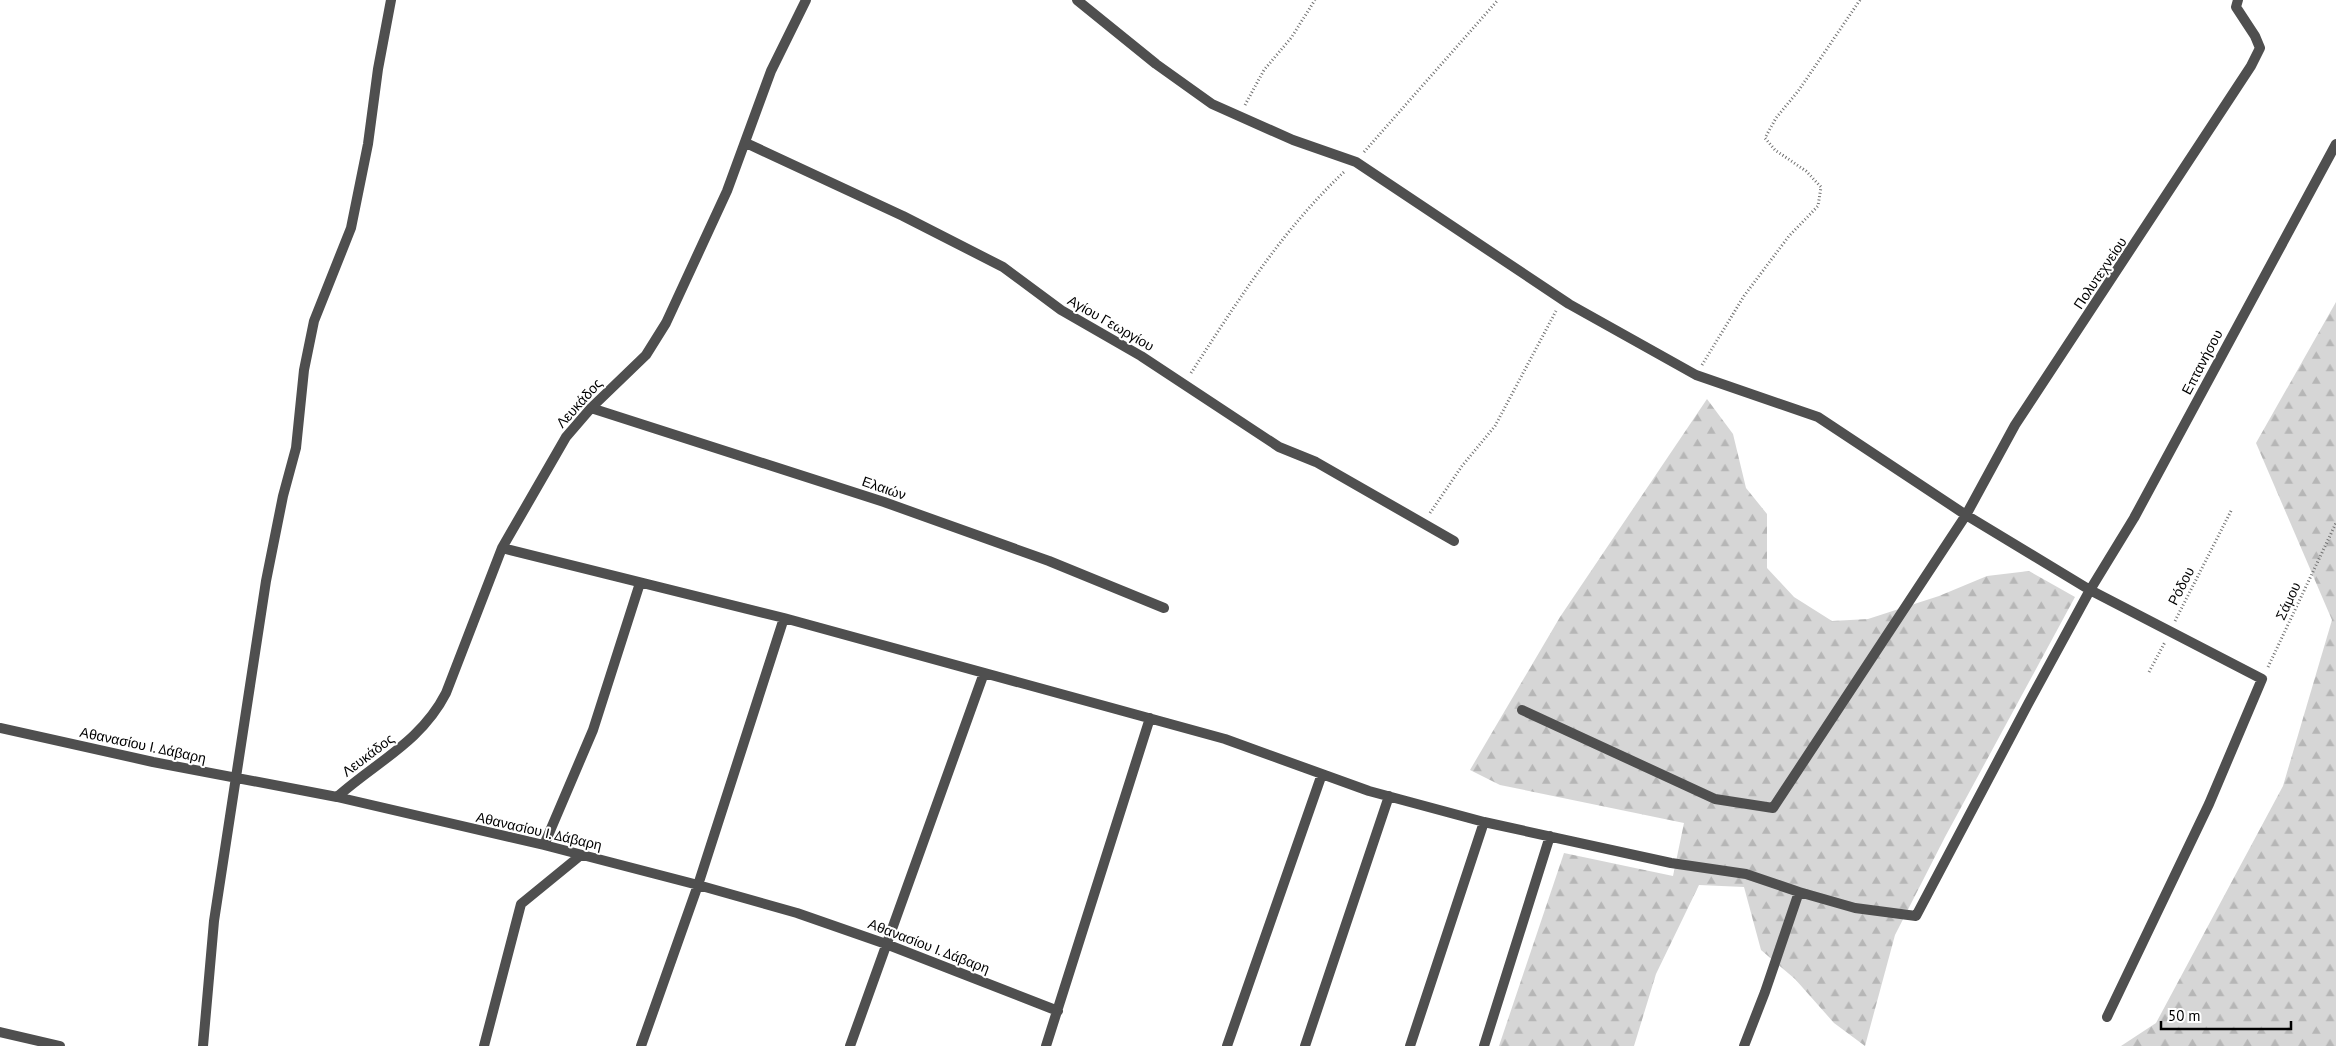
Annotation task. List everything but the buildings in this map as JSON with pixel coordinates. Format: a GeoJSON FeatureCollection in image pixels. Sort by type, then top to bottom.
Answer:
{"type":"FeatureCollection","features":[{"type":"Feature","properties":{"kind":"street"},"geometry":{"type":"LineString","coordinates":[[203,1046],[214,921],[266,581],[283,496],[296,448],[304,370],[314,321],[351,228],[368,144],[378,69],[391,0]]}},
{"type":"Feature","properties":{"kind":"street","name":"Λευκάδος"},"geometry":{"type":"LineString","coordinates":[[337,797],[359,778],[385,762],[419,733],[436,714],[446,694],[502,548],[566,437],[591,408],[646,355],[666,323],[727,191],[771,71],[806,0]]}},
{"type":"Feature","properties":{"kind":"street"},"geometry":{"type":"LineString","coordinates":[[1077,0],[1105,25],[1194,93],[1212,104],[1293,140],[1356,162],[1562,300],[1696,375],[1818,417],[1966,515],[2090,590],[2262,680],[2209,804],[2107,1017]]}},
{"type":"Feature","properties":{"kind":"street","name":"Πολυτεχνείου"},"geometry":{"type":"LineString","coordinates":[[1522,710],[1715,799],[1773,808],[1966,515],[2015,425],[2169,194],[2251,66],[2260,48],[2255,36],[2236,7],[2238,0]]}},
{"type":"Feature","properties":{"kind":"street","name":"Αγίου Γεωργίου"},"geometry":{"type":"LineString","coordinates":[[746,143],[903,216],[1003,267],[1061,310],[1141,356],[1280,447],[1316,462],[1454,541]]}},
{"type":"Feature","properties":{"kind":"street","name":"Επτανήσου"},"geometry":{"type":"LineString","coordinates":[[1799,892],[1855,908],[1916,916],[2090,590],[2134,518],[2336,144]]}},
{"type":"Feature","properties":{"kind":"street","name":"Ελαιών"},"geometry":{"type":"LineString","coordinates":[[591,408],[884,502],[1049,561],[1164,608]]}},
{"type":"Feature","properties":{"kind":"street"},"geometry":{"type":"LineString","coordinates":[[502,548],[784,618],[1150,718],[1225,739],[1389,796],[1484,822],[1671,863],[1746,874],[1799,892],[1765,992],[1744,1046]]}},
{"type":"Feature","properties":{"kind":"street"},"geometry":{"type":"LineString","coordinates":[[544,845],[593,730],[640,582]]}},
{"type":"Feature","properties":{"kind":"street"},"geometry":{"type":"LineString","coordinates":[[641,1046],[698,885],[784,618]]}},
{"type":"Feature","properties":{"kind":"street"},"geometry":{"type":"LineString","coordinates":[[850,1046],[984,673]]}},
{"type":"Feature","properties":{"kind":"street"},"geometry":{"type":"LineString","coordinates":[[1046,1046],[1150,718]]}},
{"type":"Feature","properties":{"kind":"street","name":"Αθανασίου Ι. Δάβαρη"},"geometry":{"type":"LineString","coordinates":[[0,728],[235,779],[337,797],[544,845],[698,885],[797,913],[886,944],[1058,1010]]}},
{"type":"Feature","properties":{"kind":"street"},"geometry":{"type":"LineString","coordinates":[[1227,1046],[1322,774]]}},
{"type":"Feature","properties":{"kind":"street"},"geometry":{"type":"LineString","coordinates":[[1305,1046],[1389,796]]}},
{"type":"Feature","properties":{"kind":"street"},"geometry":{"type":"LineString","coordinates":[[1410,1046],[1484,822]]}},
{"type":"Feature","properties":{"kind":"street"},"geometry":{"type":"LineString","coordinates":[[1484,1046],[1550,836]]}},
{"type":"Feature","properties":{"kind":"street"},"geometry":{"type":"LineString","coordinates":[[484,1046],[521,904],[581,855]]}},
{"type":"Feature","properties":{"kind":"street"},"geometry":{"type":"LineString","coordinates":[[0,1032],[60,1046]]}},
{"type":"Feature","properties":{"kind":"path"},"geometry":{"type":"LineString","coordinates":[[1239,116],[1264,70],[1291,38],[1315,0]]}},
{"type":"Feature","properties":{"kind":"path"},"geometry":{"type":"LineString","coordinates":[[1184,384],[1270,254],[1321,194],[1356,162],[1498,0]]}},
{"type":"Feature","properties":{"kind":"path"},"geometry":{"type":"LineString","coordinates":[[1696,375],[1744,296],[1788,236],[1818,206],[1821,187],[1806,170],[1775,150],[1765,138],[1776,118],[1799,90],[1860,0]]}},
{"type":"Feature","properties":{"kind":"path"},"geometry":{"type":"LineString","coordinates":[[1422,524],[1462,466],[1495,426],[1562,300]]}},
{"type":"Feature","properties":{"kind":"path","name":"Ρόδου"},"geometry":{"type":"LineString","coordinates":[[2149,672],[2232,509]]}},
{"type":"Feature","properties":{"kind":"path","name":"Σάμου"},"geometry":{"type":"LineString","coordinates":[[2262,680],[2336,523]]}},
{"type":"Feature","properties":{"kind":"green space"},"geometry":{"type":"Polygon","coordinates":[[[2336,302],[2336,1046],[2121,1046],[2156,1023],[2283,786],[2332,620],[2256,443],[2336,302]]]}},
{"type":"Feature","properties":{"kind":"green space"},"geometry":{"type":"Polygon","coordinates":[[[1707,399],[1733,434],[1746,488],[1767,514],[1767,568],[1794,597],[1832,621],[1868,619],[1939,596],[1987,576],[2029,571],[2075,597],[1945,837],[1895,935],[1865,1046],[1834,1023],[1795,979],[1761,950],[1744,887],[1699,885],[1656,974],[1634,1046],[1499,1046],[1564,853],[1673,876],[1684,823],[1500,785],[1470,770],[1560,617],[1707,399]]]}}]}
